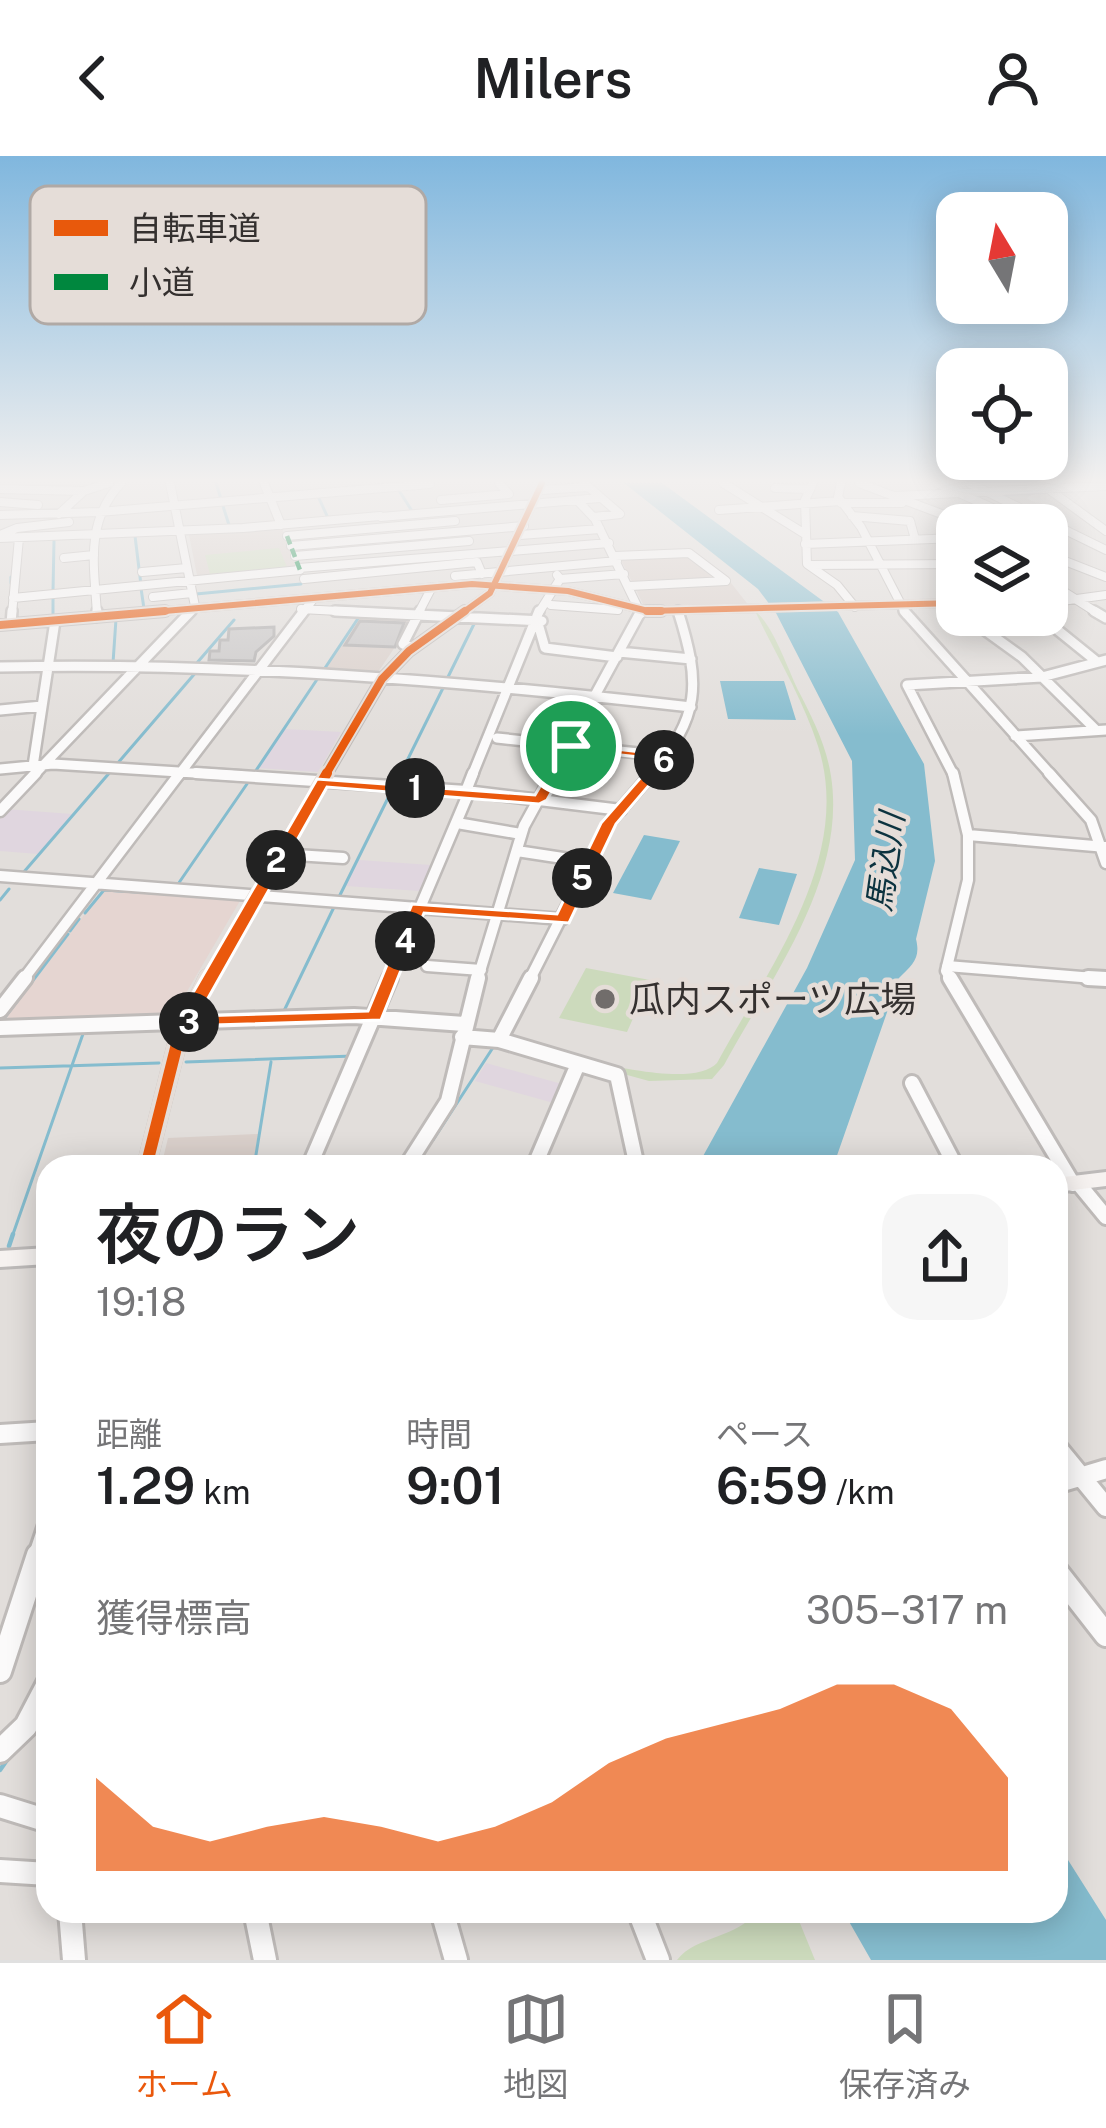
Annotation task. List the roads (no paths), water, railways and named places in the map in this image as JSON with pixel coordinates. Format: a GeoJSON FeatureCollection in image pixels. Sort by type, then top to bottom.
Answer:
{"type":"FeatureCollection","features":[{"type":"Feature","properties":{"kind":"main road"},"geometry":{"type":"LineString","coordinates":[[1069,1184],[1106,1179]]}},
{"type":"Feature","properties":{"kind":"main road"},"geometry":{"type":"LineString","coordinates":[[0,1258],[36,1256]]}},
{"type":"Feature","properties":{"kind":"street"},"geometry":{"type":"LineString","coordinates":[[8,621],[15,567]]}},
{"type":"Feature","properties":{"kind":"street"},"geometry":{"type":"LineString","coordinates":[[95,567],[97,617]]}},
{"type":"Feature","properties":{"kind":"street"},"geometry":{"type":"LineString","coordinates":[[0,811],[38,765],[193,608],[187,567]]}},
{"type":"Feature","properties":{"kind":"street"},"geometry":{"type":"LineString","coordinates":[[300,567],[310,599]]}},
{"type":"Feature","properties":{"kind":"street"},"geometry":{"type":"LineString","coordinates":[[143,575],[238,580],[331,567]]}},
{"type":"Feature","properties":{"kind":"street"},"geometry":{"type":"LineString","coordinates":[[301,571],[428,567]]}},
{"type":"Feature","properties":{"kind":"street"},"geometry":{"type":"LineString","coordinates":[[479,567],[482,574]]}},
{"type":"Feature","properties":{"kind":"street"},"geometry":{"type":"LineString","coordinates":[[149,1155],[185,1022],[382,680],[413,648],[462,617],[495,584],[504,567]]}},
{"type":"Feature","properties":{"kind":"street"},"geometry":{"type":"LineString","coordinates":[[8,621],[310,599],[531,567]]}},
{"type":"Feature","properties":{"kind":"street"},"geometry":{"type":"LineString","coordinates":[[538,623],[558,586],[551,567]]}},
{"type":"Feature","properties":{"kind":"street"},"geometry":{"type":"LineString","coordinates":[[621,567],[642,611]]}},
{"type":"Feature","properties":{"kind":"street"},"geometry":{"type":"LineString","coordinates":[[630,586],[726,580],[708,567]]}},
{"type":"Feature","properties":{"kind":"street"},"geometry":{"type":"LineString","coordinates":[[813,567],[849,607]]}},
{"type":"Feature","properties":{"kind":"street"},"geometry":{"type":"LineString","coordinates":[[881,567],[901,606],[1091,820],[1106,863]]}},
{"type":"Feature","properties":{"kind":"street"},"geometry":{"type":"LineString","coordinates":[[411,569],[424,585],[420,615],[403,644],[413,648]]}},
{"type":"Feature","properties":{"kind":"street"},"geometry":{"type":"LineString","coordinates":[[13,598],[188,574]]}},
{"type":"Feature","properties":{"kind":"street"},"geometry":{"type":"LineString","coordinates":[[424,585],[558,586],[624,574]]}},
{"type":"Feature","properties":{"kind":"street"},"geometry":{"type":"LineString","coordinates":[[0,584],[14,584]]}},
{"type":"Feature","properties":{"kind":"street"},"geometry":{"type":"LineString","coordinates":[[558,586],[642,611]]}},
{"type":"Feature","properties":{"kind":"street"},"geometry":{"type":"LineString","coordinates":[[314,1155],[448,833],[457,823],[538,623],[558,586]]}},
{"type":"Feature","properties":{"kind":"street"},"geometry":{"type":"LineString","coordinates":[[1068,592],[1106,618]]}},
{"type":"Feature","properties":{"kind":"street"},"geometry":{"type":"LineString","coordinates":[[154,597],[192,593]]}},
{"type":"Feature","properties":{"kind":"street"},"geometry":{"type":"LineString","coordinates":[[1068,601],[1106,595]]}},
{"type":"Feature","properties":{"kind":"street"},"geometry":{"type":"LineString","coordinates":[[310,599],[420,615],[489,613],[538,623]]}},
{"type":"Feature","properties":{"kind":"street"},"geometry":{"type":"LineString","coordinates":[[0,1010],[310,599]]}},
{"type":"Feature","properties":{"kind":"street"},"geometry":{"type":"LineString","coordinates":[[551,604],[642,611],[936,605]]}},
{"type":"Feature","properties":{"kind":"street"},"geometry":{"type":"LineString","coordinates":[[499,1040],[620,810],[680,741],[691,707],[691,659],[678,610]]}},
{"type":"Feature","properties":{"kind":"street"},"geometry":{"type":"LineString","coordinates":[[8,621],[28,611]]}},
{"type":"Feature","properties":{"kind":"street"},"geometry":{"type":"LineString","coordinates":[[414,1155],[444,1112],[521,834],[642,611]]}},
{"type":"Feature","properties":{"kind":"street"},"geometry":{"type":"LineString","coordinates":[[38,765],[55,620]]}},
{"type":"Feature","properties":{"kind":"street"},"geometry":{"type":"LineString","coordinates":[[538,623],[545,648],[691,659]]}},
{"type":"Feature","properties":{"kind":"street"},"geometry":{"type":"LineString","coordinates":[[990,636],[1101,730]]}},
{"type":"Feature","properties":{"kind":"street"},"geometry":{"type":"LineString","coordinates":[[1067,636],[1101,661]]}},
{"type":"Feature","properties":{"kind":"street"},"geometry":{"type":"LineString","coordinates":[[1053,1155],[947,966],[968,880],[968,835],[952,763],[907,685],[1042,677],[1101,661]]}},
{"type":"Feature","properties":{"kind":"street"},"geometry":{"type":"LineString","coordinates":[[0,667],[139,664],[598,693]]}},
{"type":"Feature","properties":{"kind":"street"},"geometry":{"type":"LineString","coordinates":[[556,685],[691,707]]}},
{"type":"Feature","properties":{"kind":"street"},"geometry":{"type":"LineString","coordinates":[[0,710],[42,706]]}},
{"type":"Feature","properties":{"kind":"street"},"geometry":{"type":"LineString","coordinates":[[1015,736],[1101,730]]}},
{"type":"Feature","properties":{"kind":"street"},"geometry":{"type":"LineString","coordinates":[[497,738],[667,756]]}},
{"type":"Feature","properties":{"kind":"street"},"geometry":{"type":"LineString","coordinates":[[0,769],[38,765],[182,772],[468,792],[620,810]]}},
{"type":"Feature","properties":{"kind":"street"},"geometry":{"type":"LineString","coordinates":[[457,823],[521,834]]}},
{"type":"Feature","properties":{"kind":"street"},"geometry":{"type":"LineString","coordinates":[[968,835],[1103,846]]}},
{"type":"Feature","properties":{"kind":"street"},"geometry":{"type":"LineString","coordinates":[[517,851],[589,862]]}},
{"type":"Feature","properties":{"kind":"street"},"geometry":{"type":"LineString","coordinates":[[280,854],[344,858]]}},
{"type":"Feature","properties":{"kind":"street"},"geometry":{"type":"LineString","coordinates":[[0,876],[563,919]]}},
{"type":"Feature","properties":{"kind":"street"},"geometry":{"type":"LineString","coordinates":[[427,966],[481,970]]}},
{"type":"Feature","properties":{"kind":"street"},"geometry":{"type":"LineString","coordinates":[[947,966],[1106,979]]}},
{"type":"Feature","properties":{"kind":"street"},"geometry":{"type":"LineString","coordinates":[[0,1028],[375,1016],[463,1030],[617,1075],[634,1155]]}},
{"type":"Feature","properties":{"kind":"street"},"geometry":{"type":"LineString","coordinates":[[540,1155],[567,1079],[578,1064]]}},
{"type":"Feature","properties":{"kind":"street"},"geometry":{"type":"LineString","coordinates":[[912,1084],[950,1155]]}},
{"type":"Feature","properties":{"kind":"street"},"geometry":{"type":"LineString","coordinates":[[1069,1184],[1106,1217]]}},
{"type":"Feature","properties":{"kind":"street"},"geometry":{"type":"LineString","coordinates":[[0,1433],[36,1432]]}},
{"type":"Feature","properties":{"kind":"street"},"geometry":{"type":"LineString","coordinates":[[1068,1461],[1106,1507]]}},
{"type":"Feature","properties":{"kind":"street"},"geometry":{"type":"LineString","coordinates":[[1068,1479],[1106,1468]]}},
{"type":"Feature","properties":{"kind":"street"},"geometry":{"type":"LineString","coordinates":[[0,1671],[36,1562]]}},
{"type":"Feature","properties":{"kind":"street"},"geometry":{"type":"LineString","coordinates":[[1068,1586],[1106,1635]]}},
{"type":"Feature","properties":{"kind":"street"},"geometry":{"type":"LineString","coordinates":[[0,1750],[26,1726],[36,1707]]}},
{"type":"Feature","properties":{"kind":"street"},"geometry":{"type":"LineString","coordinates":[[0,1806],[36,1817]]}},
{"type":"Feature","properties":{"kind":"street"},"geometry":{"type":"LineString","coordinates":[[0,1871],[36,1873]]}},
{"type":"Feature","properties":{"kind":"street"},"geometry":{"type":"LineString","coordinates":[[71,1923],[74,1960]]}},
{"type":"Feature","properties":{"kind":"street"},"geometry":{"type":"LineString","coordinates":[[257,1923],[265,1960]]}},
{"type":"Feature","properties":{"kind":"street"},"geometry":{"type":"LineString","coordinates":[[445,1923],[456,1960]]}},
{"type":"Feature","properties":{"kind":"street"},"geometry":{"type":"LineString","coordinates":[[644,1923],[658,1960]]}},
{"type":"Feature","properties":{"kind":"water","name":"馬込川"},"geometry":{"type":"Polygon","coordinates":[[[730,567],[777,567],[838,612],[924,764],[935,861],[916,957],[899,978],[837,1155],[704,1155],[807,968],[855,860],[852,761],[776,613],[758,589],[730,567]]]}},
{"type":"Feature","properties":{"kind":"water"},"geometry":{"type":"Polygon","coordinates":[[[720,681],[784,681],[796,720],[728,719],[720,681]]]}},
{"type":"Feature","properties":{"kind":"water"},"geometry":{"type":"Polygon","coordinates":[[[644,835],[680,841],[651,900],[613,893],[644,835]]]}},
{"type":"Feature","properties":{"kind":"water"},"geometry":{"type":"Polygon","coordinates":[[[759,868],[797,874],[779,925],[739,918],[759,868]]]}},
{"type":"Feature","properties":{"kind":"water"},"geometry":{"type":"Polygon","coordinates":[[[1068,1860],[1106,1920],[1106,1960],[871,1960],[850,1923],[1068,1923],[1068,1860]]]}},
{"type":"Feature","properties":{"kind":"waterway"},"geometry":{"type":"LineString","coordinates":[[53,567],[53,591]]}},
{"type":"Feature","properties":{"kind":"waterway"},"geometry":{"type":"LineString","coordinates":[[139,567],[141,585]]}},
{"type":"Feature","properties":{"kind":"waterway"},"geometry":{"type":"LineString","coordinates":[[11,577],[11,583]]}},
{"type":"Feature","properties":{"kind":"waterway"},"geometry":{"type":"LineString","coordinates":[[196,594],[301,584]]}},
{"type":"Feature","properties":{"kind":"waterway"},"geometry":{"type":"LineString","coordinates":[[141,588],[144,609]]}},
{"type":"Feature","properties":{"kind":"waterway"},"geometry":{"type":"LineString","coordinates":[[53,597],[53,617]]}},
{"type":"Feature","properties":{"kind":"waterway"},"geometry":{"type":"LineString","coordinates":[[323,671],[361,614]]}},
{"type":"Feature","properties":{"kind":"waterway"},"geometry":{"type":"LineString","coordinates":[[113,663],[116,619]]}},
{"type":"Feature","properties":{"kind":"waterway"},"geometry":{"type":"LineString","coordinates":[[196,664],[234,620]]}},
{"type":"Feature","properties":{"kind":"waterway"},"geometry":{"type":"LineString","coordinates":[[446,681],[476,620]]}},
{"type":"Feature","properties":{"kind":"waterway"},"geometry":{"type":"LineString","coordinates":[[117,764],[197,671]]}},
{"type":"Feature","properties":{"kind":"waterway"},"geometry":{"type":"LineString","coordinates":[[253,775],[318,678]]}},
{"type":"Feature","properties":{"kind":"waterway"},"geometry":{"type":"LineString","coordinates":[[395,785],[444,686]]}},
{"type":"Feature","properties":{"kind":"waterway"},"geometry":{"type":"LineString","coordinates":[[23,873],[111,771]]}},
{"type":"Feature","properties":{"kind":"waterway"},"geometry":{"type":"LineString","coordinates":[[176,887],[249,781]]}},
{"type":"Feature","properties":{"kind":"waterway"},"geometry":{"type":"LineString","coordinates":[[338,899],[392,790]]}},
{"type":"Feature","properties":{"kind":"waterway"},"geometry":{"type":"LineString","coordinates":[[0,900],[9,889]]}},
{"type":"Feature","properties":{"kind":"waterway"},"geometry":{"type":"LineString","coordinates":[[85,913],[104,890],[171,894]]}},
{"type":"Feature","properties":{"kind":"waterway"},"geometry":{"type":"LineString","coordinates":[[282,1015],[335,905]]}},
{"type":"Feature","properties":{"kind":"waterway"},"geometry":{"type":"LineString","coordinates":[[70,931],[79,919]]}},
{"type":"Feature","properties":{"kind":"waterway"},"geometry":{"type":"LineString","coordinates":[[31,983],[68,934]]}},
{"type":"Feature","properties":{"kind":"waterway"},"geometry":{"type":"LineString","coordinates":[[2,1021],[24,992]]}},
{"type":"Feature","properties":{"kind":"waterway"},"geometry":{"type":"LineString","coordinates":[[72,1066],[84,1031]]}},
{"type":"Feature","properties":{"kind":"waterway"},"geometry":{"type":"LineString","coordinates":[[433,1140],[494,1046]]}},
{"type":"Feature","properties":{"kind":"waterway"},"geometry":{"type":"LineString","coordinates":[[186,1062],[353,1056]]}},
{"type":"Feature","properties":{"kind":"waterway"},"geometry":{"type":"LineString","coordinates":[[256,1155],[271,1062]]}},
{"type":"Feature","properties":{"kind":"waterway"},"geometry":{"type":"LineString","coordinates":[[72,1066],[159,1063]]}},
{"type":"Feature","properties":{"kind":"waterway"},"geometry":{"type":"LineString","coordinates":[[0,1068],[72,1066]]}},
{"type":"Feature","properties":{"kind":"waterway"},"geometry":{"type":"LineString","coordinates":[[41,1155],[72,1066]]}},
{"type":"Feature","properties":{"kind":"waterway"},"geometry":{"type":"LineString","coordinates":[[12,1237],[36,1168]]}},
{"type":"Feature","properties":{"kind":"waterway"},"geometry":{"type":"LineString","coordinates":[[9,1246],[12,1237]]}},
{"type":"Feature","properties":{"kind":"waterway"},"geometry":{"type":"LineString","coordinates":[[0,1770],[7,1760]]}},
{"type":"Feature","properties":{"kind":"place","name":"瓜内スポーツ広場"},"geometry":{"type":"Point","coordinates":[605,999]}}]}
